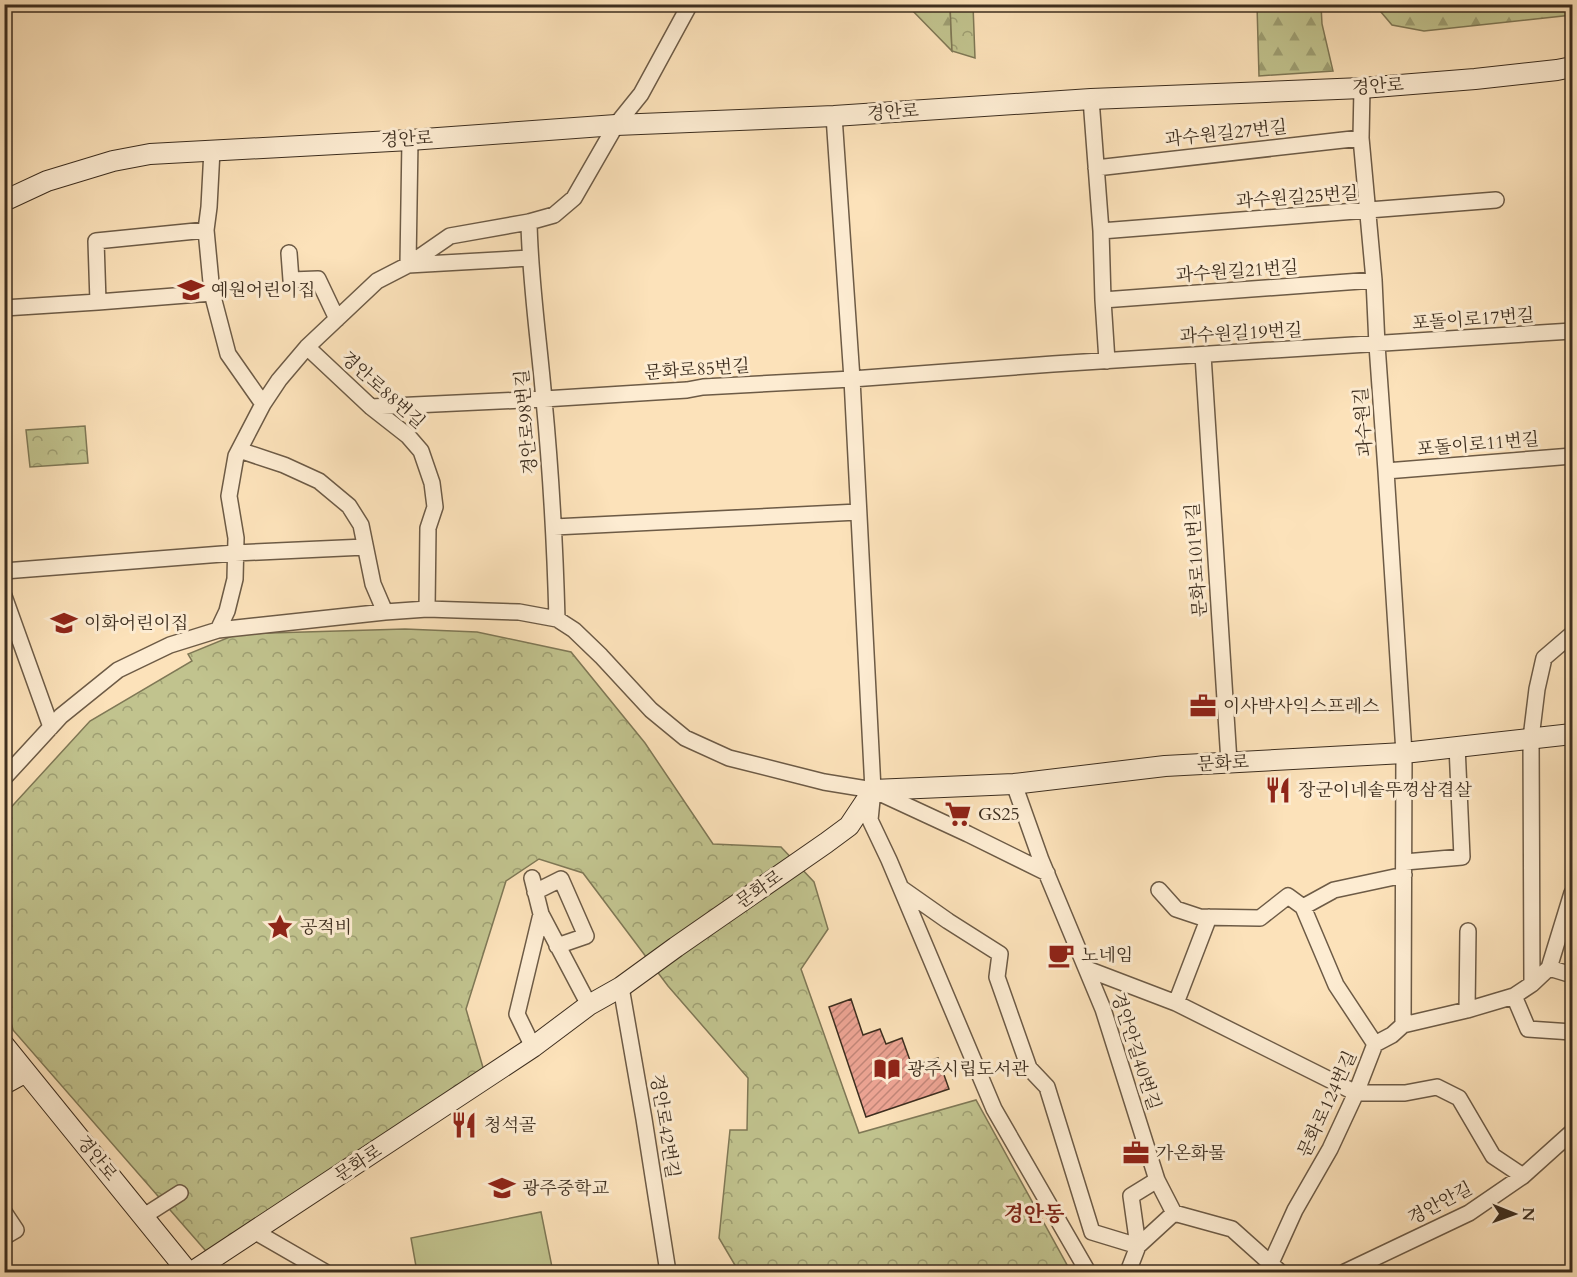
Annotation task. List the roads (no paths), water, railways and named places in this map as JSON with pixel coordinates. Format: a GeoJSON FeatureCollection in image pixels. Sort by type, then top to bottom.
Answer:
{"type":"FeatureCollection","features":[{"type":"Feature","properties":{"kind":"street"},"geometry":{"type":"LineString","coordinates":[[218,630],[227,611],[236,579],[236,538],[230,496],[236,456],[263,404],[279,380],[307,347],[377,281],[450,236],[529,222],[554,215],[574,198],[616,124],[641,94],[690,4]]}},
{"type":"Feature","properties":{"kind":"street","name":"경안로"},"geometry":{"type":"LineString","coordinates":[[4,201],[47,181],[113,161],[150,153],[410,140],[616,124],[834,116],[1091,99],[1362,88],[1475,79],[1572,67]]}},
{"type":"Feature","properties":{"kind":"street","name":"과수원길"},"geometry":{"type":"LineString","coordinates":[[1362,88],[1361,138],[1374,280],[1404,753]]}},
{"type":"Feature","properties":{"kind":"street"},"geometry":{"type":"LineString","coordinates":[[1091,99],[1101,231],[1107,361]]}},
{"type":"Feature","properties":{"kind":"street"},"geometry":{"type":"LineString","coordinates":[[834,116],[852,379],[873,790],[870,820],[994,1109],[1088,1272]]}},
{"type":"Feature","properties":{"kind":"street","name":"과수원길27번길"},"geometry":{"type":"LineString","coordinates":[[1096,168],[1361,138]]}},
{"type":"Feature","properties":{"kind":"street"},"geometry":{"type":"LineString","coordinates":[[408,264],[410,140]]}},
{"type":"Feature","properties":{"kind":"street"},"geometry":{"type":"LineString","coordinates":[[212,150],[206,230],[212,293],[228,354],[263,404]]}},
{"type":"Feature","properties":{"kind":"street","name":"과수원길25번길"},"geometry":{"type":"LineString","coordinates":[[1101,231],[1496,200]]}},
{"type":"Feature","properties":{"kind":"street","name":"경안로98번길"},"geometry":{"type":"LineString","coordinates":[[529,222],[530,258],[554,528],[557,619]]}},
{"type":"Feature","properties":{"kind":"street"},"geometry":{"type":"LineString","coordinates":[[98,302],[96,241],[206,230]]}},
{"type":"Feature","properties":{"kind":"street"},"geometry":{"type":"LineString","coordinates":[[289,253],[291,280],[318,279],[337,319]]}},
{"type":"Feature","properties":{"kind":"street"},"geometry":{"type":"LineString","coordinates":[[408,264],[530,258]]}},
{"type":"Feature","properties":{"kind":"street","name":"과수원길21번길"},"geometry":{"type":"LineString","coordinates":[[1103,300],[1374,280]]}},
{"type":"Feature","properties":{"kind":"street"},"geometry":{"type":"LineString","coordinates":[[4,308],[212,293]]}},
{"type":"Feature","properties":{"kind":"street","name":"포돌이로17번길"},"geometry":{"type":"LineString","coordinates":[[1377,345],[1572,331]]}},
{"type":"Feature","properties":{"kind":"street","name":"과수원길19번길"},"geometry":{"type":"LineString","coordinates":[[852,379],[1377,345]]}},
{"type":"Feature","properties":{"kind":"street","name":"경안로88번길"},"geometry":{"type":"LineString","coordinates":[[307,347],[371,407],[408,436],[421,451],[432,483],[435,507],[428,528],[427,609]]}},
{"type":"Feature","properties":{"kind":"street","name":"문화로101번길"},"geometry":{"type":"LineString","coordinates":[[1203,355],[1229,762]]}},
{"type":"Feature","properties":{"kind":"street","name":"문화로85번길"},"geometry":{"type":"LineString","coordinates":[[371,407],[544,399],[852,379]]}},
{"type":"Feature","properties":{"kind":"street"},"geometry":{"type":"LineString","coordinates":[[239,450],[284,465],[319,481],[349,506],[361,525],[373,584],[385,612]]}},
{"type":"Feature","properties":{"kind":"street","name":"포돌이로11번길"},"geometry":{"type":"LineString","coordinates":[[1386,471],[1572,456]]}},
{"type":"Feature","properties":{"kind":"street"},"geometry":{"type":"LineString","coordinates":[[554,528],[858,512]]}},
{"type":"Feature","properties":{"kind":"street"},"geometry":{"type":"LineString","coordinates":[[4,571],[235,553],[365,547]]}},
{"type":"Feature","properties":{"kind":"street"},"geometry":{"type":"LineString","coordinates":[[4,596],[51,727]]}},
{"type":"Feature","properties":{"kind":"street"},"geometry":{"type":"LineString","coordinates":[[4,778],[60,716],[117,670],[170,645],[218,630],[385,612],[427,609],[519,612],[557,619],[574,630],[651,710],[685,738],[729,758],[824,782],[873,790],[1047,873]]}},
{"type":"Feature","properties":{"kind":"street"},"geometry":{"type":"LineString","coordinates":[[1532,984],[1531,738],[1537,689],[1544,658],[1572,634]]}},
{"type":"Feature","properties":{"kind":"street","name":"문화로"},"geometry":{"type":"LineString","coordinates":[[190,1272],[533,1047],[589,1005],[621,987],[849,826],[873,790],[1014,784],[1165,766],[1404,753],[1572,734]]}},
{"type":"Feature","properties":{"kind":"street"},"geometry":{"type":"LineString","coordinates":[[1303,907],[1334,890],[1404,868],[1462,857],[1456,746]]}},
{"type":"Feature","properties":{"kind":"street"},"geometry":{"type":"LineString","coordinates":[[1403,1025],[1404,753]]}},
{"type":"Feature","properties":{"kind":"street","name":"경안안길40번길"},"geometry":{"type":"LineString","coordinates":[[1014,784],[1047,873],[1103,1009],[1157,1180],[1174,1213]]}},
{"type":"Feature","properties":{"kind":"street"},"geometry":{"type":"LineString","coordinates":[[557,946],[586,936],[561,879],[533,885],[541,914],[557,946],[589,1005]]}},
{"type":"Feature","properties":{"kind":"street"},"geometry":{"type":"LineString","coordinates":[[901,888],[1000,954],[997,977],[1029,1068],[1047,1087],[1092,1232],[1138,1246]]}},
{"type":"Feature","properties":{"kind":"street"},"geometry":{"type":"LineString","coordinates":[[1159,890],[1176,909],[1200,917],[1260,918],[1288,896],[1303,907],[1336,985],[1375,1044]]}},
{"type":"Feature","properties":{"kind":"street","name":"문화로124번길"},"geometry":{"type":"LineString","coordinates":[[1275,1268],[1295,1210],[1330,1149],[1356,1093],[1375,1044],[1392,1035],[1403,1025],[1467,1011],[1514,996],[1532,984],[1549,968],[1571,903]]}},
{"type":"Feature","properties":{"kind":"street"},"geometry":{"type":"LineString","coordinates":[[533,1047],[517,1014],[541,914]]}},
{"type":"Feature","properties":{"kind":"street"},"geometry":{"type":"LineString","coordinates":[[1176,1003],[1209,917]]}},
{"type":"Feature","properties":{"kind":"street"},"geometry":{"type":"LineString","coordinates":[[1467,1011],[1468,931]]}},
{"type":"Feature","properties":{"kind":"street"},"geometry":{"type":"LineString","coordinates":[[1549,968],[1572,975]]}},
{"type":"Feature","properties":{"kind":"street"},"geometry":{"type":"LineString","coordinates":[[1087,969],[1176,1003],[1356,1093],[1405,1093],[1437,1087],[1459,1098],[1493,1155],[1523,1176]]}},
{"type":"Feature","properties":{"kind":"street","name":"경안로42번길"},"geometry":{"type":"LineString","coordinates":[[621,987],[668,1272]]}},
{"type":"Feature","properties":{"kind":"street"},"geometry":{"type":"LineString","coordinates":[[1514,996],[1528,1029],[1572,1032]]}},
{"type":"Feature","properties":{"kind":"street","name":"경안로"},"geometry":{"type":"LineString","coordinates":[[4,1045],[190,1272]]}},
{"type":"Feature","properties":{"kind":"street"},"geometry":{"type":"LineString","coordinates":[[4,1084],[26,1072]]}},
{"type":"Feature","properties":{"kind":"street","name":"경안안길"},"geometry":{"type":"LineString","coordinates":[[1345,1272],[1469,1213],[1523,1176],[1572,1132]]}},
{"type":"Feature","properties":{"kind":"street"},"geometry":{"type":"LineString","coordinates":[[1138,1246],[1131,1196],[1157,1180]]}},
{"type":"Feature","properties":{"kind":"street"},"geometry":{"type":"LineString","coordinates":[[144,1216],[180,1193]]}},
{"type":"Feature","properties":{"kind":"street"},"geometry":{"type":"LineString","coordinates":[[4,1212],[16,1230],[4,1237]]}},
{"type":"Feature","properties":{"kind":"street"},"geometry":{"type":"LineString","coordinates":[[1128,1272],[1138,1246],[1174,1213],[1232,1229],[1275,1268]]}},
{"type":"Feature","properties":{"kind":"street"},"geometry":{"type":"LineString","coordinates":[[254,1231],[325,1272]]}},
{"type":"Feature","properties":{"kind":"place","name":"예원어린이집"},"geometry":{"type":"Point","coordinates":[191,290]}},
{"type":"Feature","properties":{"kind":"place","name":"이화어린이집"},"geometry":{"type":"Point","coordinates":[64,623]}},
{"type":"Feature","properties":{"kind":"place","name":"이사박사익스프레스"},"geometry":{"type":"Point","coordinates":[1203,706]}},
{"type":"Feature","properties":{"kind":"place","name":"장군이네솥뚜껑삼겹살"},"geometry":{"type":"Point","coordinates":[1278,790]}},
{"type":"Feature","properties":{"kind":"place","name":"GS25"},"geometry":{"type":"Point","coordinates":[958,814]}},
{"type":"Feature","properties":{"kind":"place","name":"공적비"},"geometry":{"type":"Point","coordinates":[280,927]}},
{"type":"Feature","properties":{"kind":"place","name":"노네임"},"geometry":{"type":"Point","coordinates":[1061,955]}},
{"type":"Feature","properties":{"kind":"place","name":"광주시립도서관"},"geometry":{"type":"Point","coordinates":[887,1069]}},
{"type":"Feature","properties":{"kind":"place","name":"청석골"},"geometry":{"type":"Point","coordinates":[464,1125]}},
{"type":"Feature","properties":{"kind":"place","name":"가온화물"},"geometry":{"type":"Point","coordinates":[1136,1153]}},
{"type":"Feature","properties":{"kind":"place","name":"광주중학교"},"geometry":{"type":"Point","coordinates":[502,1188]}},
{"type":"Feature","properties":{"kind":"district","name":"경안동"},"geometry":{"type":"Point","coordinates":[1034,1214]}}]}
